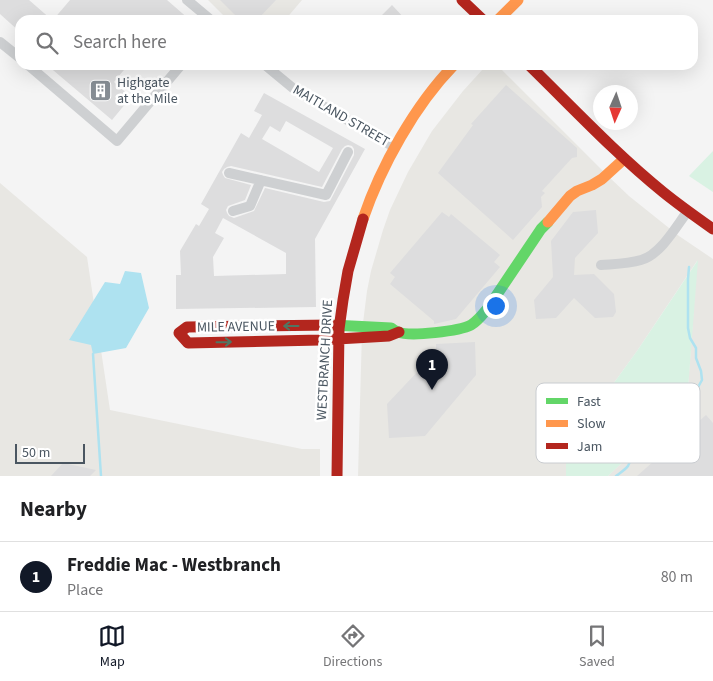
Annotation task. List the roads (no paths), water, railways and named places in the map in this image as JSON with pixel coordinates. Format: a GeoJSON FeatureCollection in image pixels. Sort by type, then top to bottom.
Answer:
{"type":"FeatureCollection","features":[{"type":"Feature","properties":{"kind":"street"},"geometry":{"type":"LineString","coordinates":[[188,0],[205,15]]}},
{"type":"Feature","properties":{"kind":"street"},"geometry":{"type":"LineString","coordinates":[[462,0],[478,15]]}},
{"type":"Feature","properties":{"kind":"street"},"geometry":{"type":"LineString","coordinates":[[503,15],[518,0]]}},
{"type":"Feature","properties":{"kind":"street"},"geometry":{"type":"LineString","coordinates":[[0,42],[15,54]]}},
{"type":"Feature","properties":{"kind":"street"},"geometry":{"type":"LineString","coordinates":[[34,70],[116,140],[177,70]]}},
{"type":"Feature","properties":{"kind":"street","name":"MAITLAND STREET"},"geometry":{"type":"LineString","coordinates":[[271,70],[294,89],[394,147]]}},
{"type":"Feature","properties":{"kind":"street","name":"WESTBRANCH DRIVE"},"geometry":{"type":"LineString","coordinates":[[337,476],[340,325],[342,305],[355,242],[375,188],[394,147],[427,97],[450,70]]}},
{"type":"Feature","properties":{"kind":"street"},"geometry":{"type":"LineString","coordinates":[[534,70],[624,159],[687,212],[713,229]]}},
{"type":"Feature","properties":{"kind":"street"},"geometry":{"type":"LineString","coordinates":[[229,173],[326,195],[348,152]]}},
{"type":"Feature","properties":{"kind":"street"},"geometry":{"type":"LineString","coordinates":[[340,325],[391,328],[399,332],[412,333],[457,330],[470,325],[478,320],[488,308],[541,229],[570,196],[602,179],[624,159]]}},
{"type":"Feature","properties":{"kind":"street"},"geometry":{"type":"LineString","coordinates":[[232,211],[250,206],[262,180]]}},
{"type":"Feature","properties":{"kind":"street"},"geometry":{"type":"LineString","coordinates":[[600,265],[640,261],[647,258],[663,244],[687,212]]}},
{"type":"Feature","properties":{"kind":"street","name":"MILE AVENUE"},"geometry":{"type":"LineString","coordinates":[[340,325],[186,327],[180,333],[188,343],[340,338]]}},
{"type":"Feature","properties":{"kind":"street"},"geometry":{"type":"LineString","coordinates":[[340,338],[389,336],[399,332]]}},
{"type":"Feature","properties":{"kind":"water"},"geometry":{"type":"Polygon","coordinates":[[[125,271],[141,273],[149,308],[126,348],[93,354],[91,345],[69,340],[105,282],[120,284],[125,271]]]}},
{"type":"Feature","properties":{"kind":"waterway"},"geometry":{"type":"LineString","coordinates":[[689,267],[688,328],[690,338],[696,348],[696,358],[701,371],[702,380],[700,384]]}},
{"type":"Feature","properties":{"kind":"waterway"},"geometry":{"type":"LineString","coordinates":[[93,354],[101,476]]}},
{"type":"Feature","properties":{"kind":"waterway"},"geometry":{"type":"LineString","coordinates":[[616,476],[629,463]]}},
{"type":"Feature","properties":{"kind":"place","name":"Highgate at the Mile"},"geometry":{"type":"Point","coordinates":[101,91]}},
{"type":"Feature","properties":{"kind":"place","name":"Freddie Mac - Westbranch"},"geometry":{"type":"Point","coordinates":[432,390]}}]}
